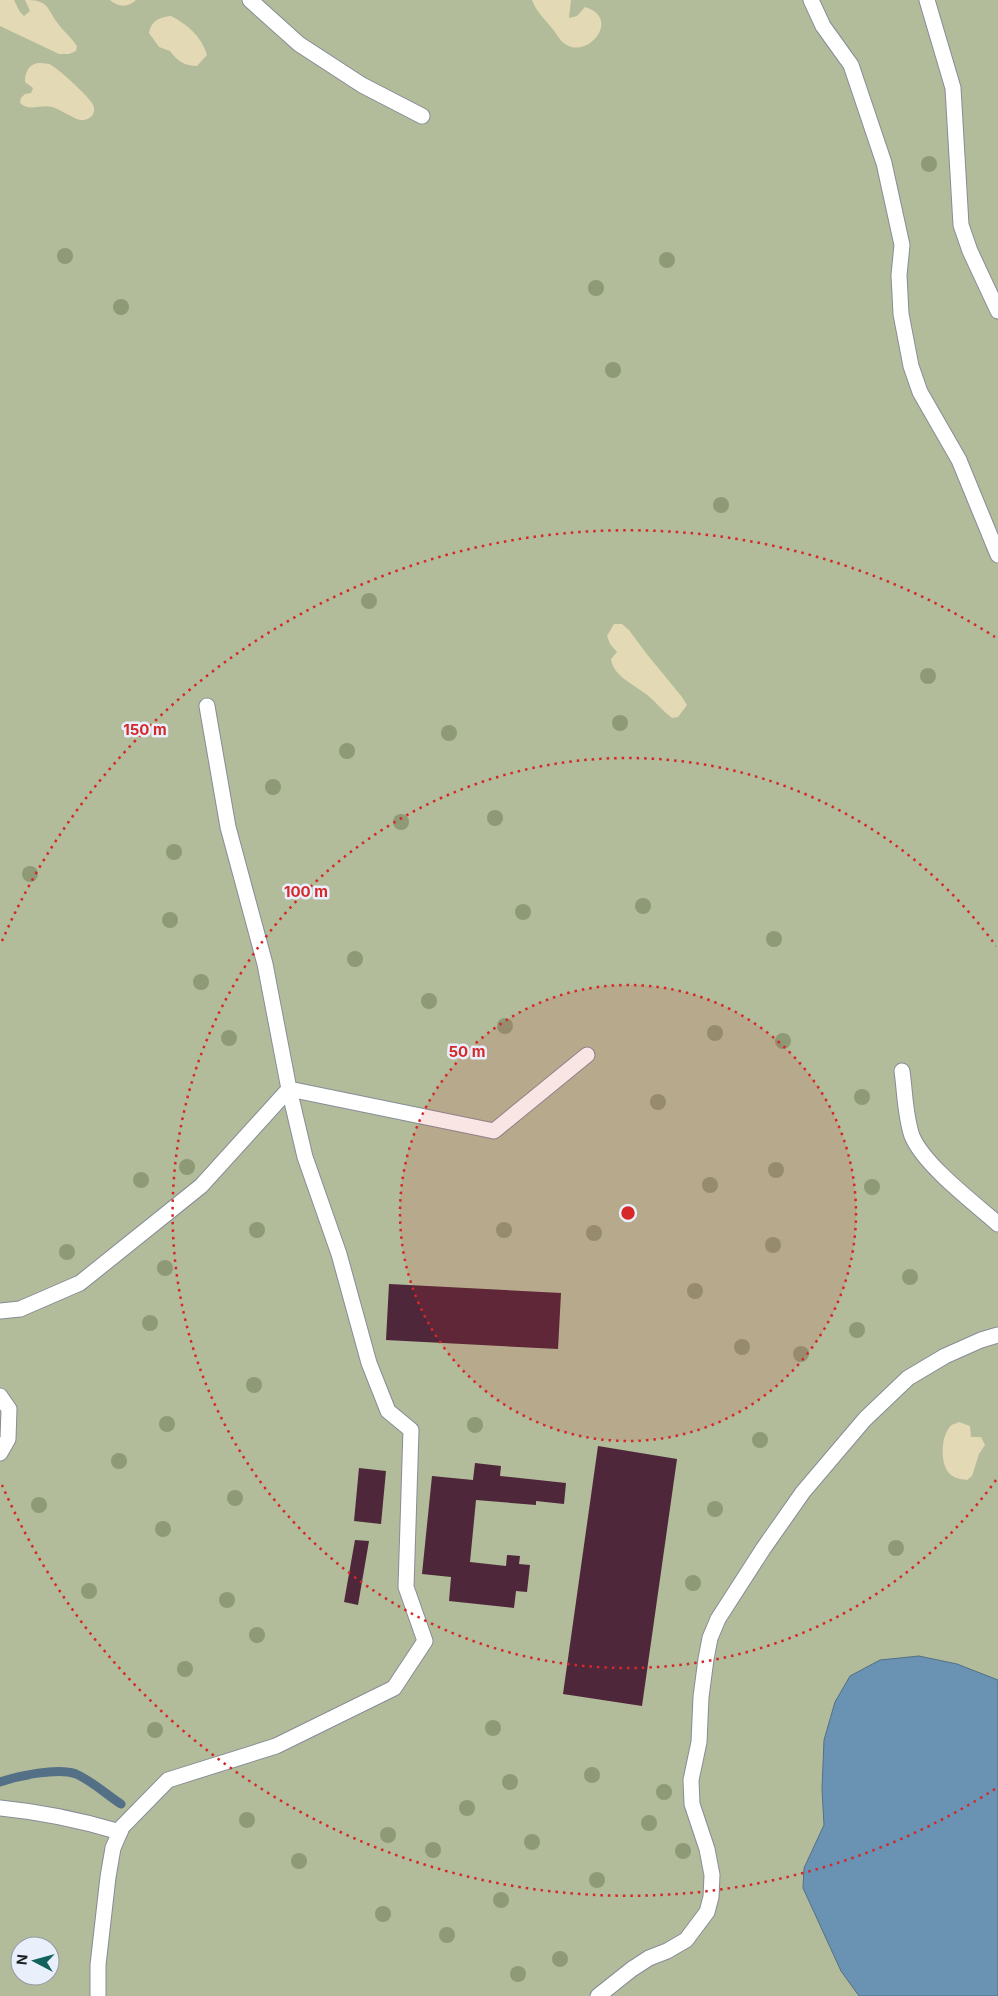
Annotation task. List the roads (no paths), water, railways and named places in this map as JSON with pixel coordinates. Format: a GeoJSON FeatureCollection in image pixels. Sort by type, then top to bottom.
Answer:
{"type":"FeatureCollection","features":[{"type":"Feature","properties":{"kind":"lane"},"geometry":{"type":"LineString","coordinates":[[250,0],[299,44],[362,85],[422,116]]}},
{"type":"Feature","properties":{"kind":"lane"},"geometry":{"type":"LineString","coordinates":[[811,0],[822,26],[852,65],[884,163],[902,245],[899,275],[901,314],[911,366],[920,392],[959,460],[998,554]]}},
{"type":"Feature","properties":{"kind":"lane"},"geometry":{"type":"LineString","coordinates":[[927,0],[953,88],[961,225],[970,251],[998,311]]}},
{"type":"Feature","properties":{"kind":"lane"},"geometry":{"type":"LineString","coordinates":[[98,1996],[98,1965],[108,1877],[113,1848],[122,1827],[168,1780],[276,1746],[394,1688],[426,1641],[406,1587],[411,1430],[388,1411],[369,1363],[339,1254],[305,1157],[289,1089],[265,964],[228,827],[207,706]]}},
{"type":"Feature","properties":{"kind":"lane"},"geometry":{"type":"LineString","coordinates":[[289,1089],[494,1131],[587,1055]]}},
{"type":"Feature","properties":{"kind":"lane"},"geometry":{"type":"LineString","coordinates":[[902,1071],[909,1125],[919,1149],[945,1176],[998,1224]]}},
{"type":"Feature","properties":{"kind":"lane"},"geometry":{"type":"LineString","coordinates":[[0,1311],[20,1309],[80,1283],[201,1186],[289,1089]]}},
{"type":"Feature","properties":{"kind":"lane"},"geometry":{"type":"LineString","coordinates":[[598,1996],[632,1969],[686,1940],[707,1912],[711,1897],[712,1874],[707,1849],[692,1804],[691,1780],[699,1742],[701,1697],[706,1659],[710,1638],[718,1619],[763,1548],[803,1492],[865,1420],[908,1378],[945,1356],[981,1340],[998,1335]]}},
{"type":"Feature","properties":{"kind":"lane"},"geometry":{"type":"LineString","coordinates":[[0,1396],[9,1409],[8,1439],[0,1453]]}},
{"type":"Feature","properties":{"kind":"lane"},"geometry":{"type":"LineString","coordinates":[[0,1808],[68,1818],[120,1832]]}},
{"type":"Feature","properties":{"kind":"water"},"geometry":{"type":"Polygon","coordinates":[[[919,1656],[957,1664],[998,1680],[998,1996],[859,1996],[841,1971],[803,1888],[804,1868],[824,1825],[822,1789],[824,1740],[835,1702],[850,1676],[880,1660],[919,1656]]]}},
{"type":"Feature","properties":{"kind":"waterway"},"geometry":{"type":"LineString","coordinates":[[0,1782],[38,1773],[68,1772],[88,1780],[121,1804]]}}]}
